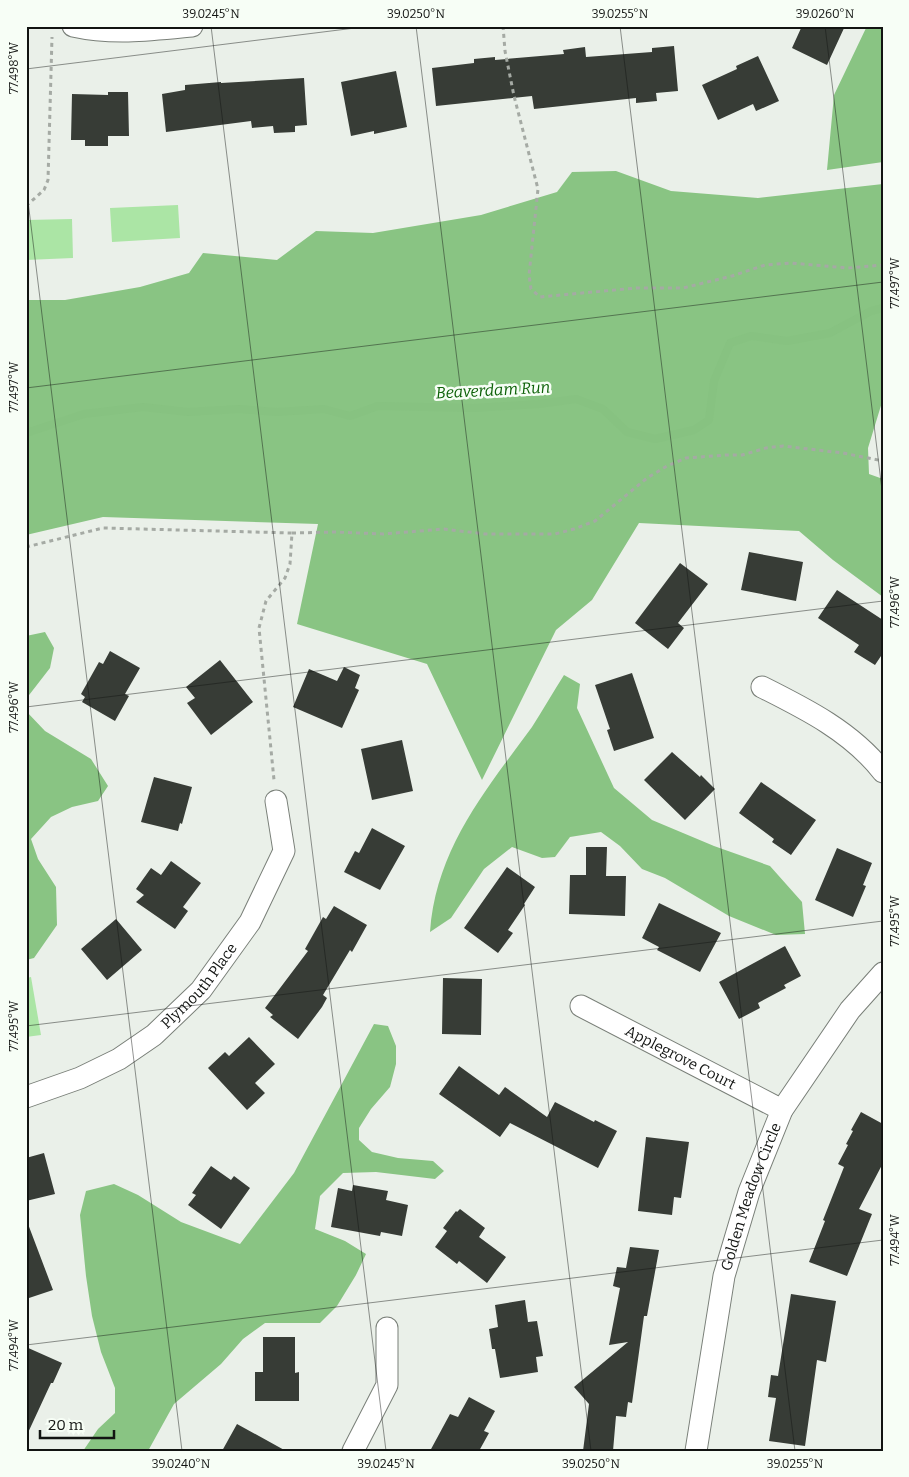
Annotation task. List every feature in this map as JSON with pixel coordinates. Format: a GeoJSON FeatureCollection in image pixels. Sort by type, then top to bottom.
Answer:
{"type":"FeatureCollection","features":[{"type":"Feature","properties":{"kind":"street"},"geometry":{"type":"LineString","coordinates":[[73,26],[128,32],[192,26]]}},
{"type":"Feature","properties":{"kind":"street"},"geometry":{"type":"LineString","coordinates":[[762,687],[802,707],[842,732],[875,762],[883,772]]}},
{"type":"Feature","properties":{"kind":"street","name":"Plymouth Place"},"geometry":{"type":"LineString","coordinates":[[26,1097],[80,1078],[119,1059],[154,1035],[201,990],[250,922],[284,851],[276,801]]}},
{"type":"Feature","properties":{"kind":"street","name":"Golden Meadow Circle"},"geometry":{"type":"LineString","coordinates":[[696,1451],[724,1276],[749,1192],[782,1110],[850,1010],[883,973]]}},
{"type":"Feature","properties":{"kind":"street","name":"Applegrove Court"},"geometry":{"type":"LineString","coordinates":[[581,1006],[782,1110]]}},
{"type":"Feature","properties":{"kind":"street"},"geometry":{"type":"LineString","coordinates":[[354,1451],[387,1385],[387,1328]]}},
{"type":"Feature","properties":{"kind":"path"},"geometry":{"type":"LineString","coordinates":[[503,26],[505,51],[514,96],[538,190],[529,275],[531,289],[540,297],[636,288],[683,288],[732,276],[765,265],[791,263],[848,268],[883,265]]}},
{"type":"Feature","properties":{"kind":"path"},"geometry":{"type":"LineString","coordinates":[[26,206],[44,190],[48,180],[52,34]]}},
{"type":"Feature","properties":{"kind":"path"},"geometry":{"type":"LineString","coordinates":[[26,547],[103,528],[383,534],[444,529],[485,534],[555,534],[595,521],[647,478],[667,466],[686,458],[726,455],[742,456],[766,448],[784,446],[843,453],[883,462]]}},
{"type":"Feature","properties":{"kind":"path"},"geometry":{"type":"LineString","coordinates":[[276,801],[259,628],[266,601],[285,578],[290,564],[292,533]]}},
{"type":"Feature","properties":{"kind":"green space"},"geometry":{"type":"Polygon","coordinates":[[[867,26],[883,26],[883,162],[827,170],[834,95],[867,26]]]}},
{"type":"Feature","properties":{"kind":"green space"},"geometry":{"type":"Polygon","coordinates":[[[616,171],[671,191],[758,198],[883,184],[883,399],[868,448],[869,474],[883,479],[883,597],[833,560],[799,531],[639,523],[592,600],[556,630],[482,780],[427,664],[297,624],[318,524],[103,517],[26,535],[26,300],[65,300],[140,287],[189,273],[203,253],[277,260],[316,231],[373,233],[481,215],[557,192],[572,172],[616,171]]]}},
{"type":"Feature","properties":{"kind":"green space"},"geometry":{"type":"Polygon","coordinates":[[[178,205],[180,238],[112,242],[110,208],[178,205]]]}},
{"type":"Feature","properties":{"kind":"green space"},"geometry":{"type":"Polygon","coordinates":[[[72,219],[73,258],[26,260],[26,220],[72,219]]]}},
{"type":"Feature","properties":{"kind":"green space"},"geometry":{"type":"Polygon","coordinates":[[[45,632],[54,648],[50,668],[26,699],[26,636],[45,632]]]}},
{"type":"Feature","properties":{"kind":"green space"},"geometry":{"type":"Polygon","coordinates":[[[564,675],[580,684],[577,708],[614,788],[652,820],[714,846],[770,866],[802,902],[805,934],[776,935],[729,916],[665,878],[642,869],[620,846],[601,832],[570,837],[555,857],[542,858],[512,847],[484,869],[451,918],[430,932],[434,902],[442,874],[466,822],[497,774],[532,727],[564,675]]]}},
{"type":"Feature","properties":{"kind":"green space"},"geometry":{"type":"Polygon","coordinates":[[[26,711],[45,731],[91,759],[108,786],[98,801],[72,807],[51,817],[31,839],[38,859],[56,887],[57,925],[34,958],[26,960],[26,711]]]}},
{"type":"Feature","properties":{"kind":"green space"},"geometry":{"type":"Polygon","coordinates":[[[31,977],[41,1035],[26,1037],[26,978],[31,977]]]}},
{"type":"Feature","properties":{"kind":"green space"},"geometry":{"type":"Polygon","coordinates":[[[374,1024],[388,1026],[396,1046],[396,1064],[390,1087],[371,1109],[359,1128],[359,1140],[372,1152],[398,1158],[433,1161],[444,1171],[435,1179],[376,1172],[343,1173],[320,1196],[315,1229],[345,1241],[366,1254],[337,1306],[320,1323],[265,1323],[243,1339],[221,1364],[174,1404],[148,1451],[83,1451],[98,1429],[115,1413],[115,1388],[101,1352],[92,1316],[86,1276],[80,1215],[86,1191],[114,1184],[138,1195],[181,1222],[240,1244],[294,1173],[374,1024]]]}},
{"type":"Feature","properties":{"kind":"building"},"geometry":{"type":"Polygon","coordinates":[[[802,26],[845,26],[827,65],[792,48],[802,26]]]}},
{"type":"Feature","properties":{"kind":"building"},"geometry":{"type":"Polygon","coordinates":[[[674,46],[678,91],[656,93],[657,101],[636,103],[636,98],[534,109],[532,96],[436,106],[432,68],[474,63],[474,59],[495,57],[495,60],[564,54],[563,50],[585,47],[586,57],[652,52],[652,48],[674,46]]]}},
{"type":"Feature","properties":{"kind":"building"},"geometry":{"type":"Polygon","coordinates":[[[758,56],[779,101],[756,111],[753,104],[718,120],[702,85],[737,69],[736,66],[758,56]]]}},
{"type":"Feature","properties":{"kind":"building"},"geometry":{"type":"Polygon","coordinates":[[[396,71],[407,127],[374,134],[374,131],[351,136],[341,82],[396,71]]]}},
{"type":"Feature","properties":{"kind":"building"},"geometry":{"type":"Polygon","coordinates":[[[304,78],[307,125],[295,126],[295,132],[274,133],[273,126],[252,128],[251,121],[166,132],[162,94],[185,90],[185,85],[304,78]]]}},
{"type":"Feature","properties":{"kind":"building"},"geometry":{"type":"Polygon","coordinates":[[[108,92],[128,92],[129,136],[108,136],[108,146],[85,146],[85,140],[71,140],[72,94],[108,95],[108,92]]]}},
{"type":"Feature","properties":{"kind":"building"},"geometry":{"type":"Polygon","coordinates":[[[749,552],[803,562],[796,601],[741,590],[749,552]]]}},
{"type":"Feature","properties":{"kind":"building"},"geometry":{"type":"Polygon","coordinates":[[[680,563],[708,584],[678,623],[684,628],[668,649],[635,623],[680,563]]]}},
{"type":"Feature","properties":{"kind":"building"},"geometry":{"type":"Polygon","coordinates":[[[837,590],[883,620],[883,653],[875,665],[854,652],[859,645],[818,618],[837,590]]]}},
{"type":"Feature","properties":{"kind":"building"},"geometry":{"type":"Polygon","coordinates":[[[110,651],[140,668],[125,694],[129,696],[115,721],[82,702],[85,697],[81,694],[99,662],[103,664],[110,651]]]}},
{"type":"Feature","properties":{"kind":"building"},"geometry":{"type":"Polygon","coordinates":[[[220,660],[253,702],[211,735],[187,703],[195,698],[186,687],[220,660]]]}},
{"type":"Feature","properties":{"kind":"building"},"geometry":{"type":"Polygon","coordinates":[[[344,667],[360,675],[355,688],[359,690],[342,728],[293,707],[309,669],[337,681],[344,667]]]}},
{"type":"Feature","properties":{"kind":"building"},"geometry":{"type":"Polygon","coordinates":[[[632,673],[654,738],[614,751],[607,730],[610,729],[595,685],[632,673]]]}},
{"type":"Feature","properties":{"kind":"building"},"geometry":{"type":"Polygon","coordinates":[[[402,740],[413,791],[372,800],[361,749],[402,740]]]}},
{"type":"Feature","properties":{"kind":"building"},"geometry":{"type":"Polygon","coordinates":[[[672,752],[715,789],[685,820],[644,780],[672,752]]]}},
{"type":"Feature","properties":{"kind":"building"},"geometry":{"type":"Polygon","coordinates":[[[154,777],[192,787],[182,824],[180,823],[178,831],[141,822],[154,777]]]}},
{"type":"Feature","properties":{"kind":"building"},"geometry":{"type":"Polygon","coordinates":[[[761,782],[816,820],[791,855],[772,842],[774,839],[739,813],[761,782]]]}},
{"type":"Feature","properties":{"kind":"building"},"geometry":{"type":"Polygon","coordinates":[[[372,828],[405,846],[380,890],[344,872],[355,851],[359,853],[372,828]]]}},
{"type":"Feature","properties":{"kind":"building"},"geometry":{"type":"Polygon","coordinates":[[[586,847],[607,847],[606,876],[626,876],[625,916],[569,914],[570,875],[586,875],[586,847]]]}},
{"type":"Feature","properties":{"kind":"building"},"geometry":{"type":"Polygon","coordinates":[[[837,848],[872,863],[863,885],[866,886],[853,917],[815,900],[837,848]]]}},
{"type":"Feature","properties":{"kind":"building"},"geometry":{"type":"Polygon","coordinates":[[[171,861],[201,883],[183,907],[188,911],[175,929],[136,902],[144,895],[136,889],[151,868],[161,875],[171,861]]]}},
{"type":"Feature","properties":{"kind":"building"},"geometry":{"type":"Polygon","coordinates":[[[507,867],[535,887],[508,930],[513,933],[498,953],[464,928],[507,867]]]}},
{"type":"Feature","properties":{"kind":"building"},"geometry":{"type":"Polygon","coordinates":[[[659,903],[721,933],[700,972],[657,950],[659,947],[642,938],[659,903]]]}},
{"type":"Feature","properties":{"kind":"building"},"geometry":{"type":"Polygon","coordinates":[[[334,906],[367,925],[352,952],[350,950],[323,995],[327,998],[322,1007],[298,1039],[270,1017],[273,1015],[265,1008],[308,951],[305,949],[323,917],[326,919],[334,906]]]}},
{"type":"Feature","properties":{"kind":"building"},"geometry":{"type":"Polygon","coordinates":[[[116,919],[142,950],[107,980],[81,949],[116,919]]]}},
{"type":"Feature","properties":{"kind":"building"},"geometry":{"type":"Polygon","coordinates":[[[785,946],[801,976],[784,985],[786,988],[758,1003],[760,1008],[739,1019],[719,982],[785,946]]]}},
{"type":"Feature","properties":{"kind":"building"},"geometry":{"type":"Polygon","coordinates":[[[443,978],[482,979],[481,1035],[442,1034],[443,978]]]}},
{"type":"Feature","properties":{"kind":"building"},"geometry":{"type":"Polygon","coordinates":[[[249,1037],[275,1064],[255,1083],[265,1093],[247,1110],[208,1068],[225,1052],[229,1056],[249,1037]]]}},
{"type":"Feature","properties":{"kind":"building"},"geometry":{"type":"Polygon","coordinates":[[[459,1066],[499,1095],[505,1087],[547,1117],[555,1102],[594,1122],[595,1120],[617,1131],[598,1168],[510,1123],[500,1137],[439,1094],[459,1066]]]}},
{"type":"Feature","properties":{"kind":"building"},"geometry":{"type":"Polygon","coordinates":[[[861,1112],[883,1124],[883,1163],[859,1209],[872,1214],[847,1276],[809,1262],[844,1167],[838,1164],[848,1145],[846,1144],[853,1131],[851,1130],[861,1112]]]}},
{"type":"Feature","properties":{"kind":"building"},"geometry":{"type":"Polygon","coordinates":[[[646,1137],[689,1142],[681,1198],[674,1197],[672,1215],[638,1211],[646,1137]]]}},
{"type":"Feature","properties":{"kind":"building"},"geometry":{"type":"Polygon","coordinates":[[[44,1153],[55,1194],[26,1201],[26,1158],[44,1153]]]}},
{"type":"Feature","properties":{"kind":"building"},"geometry":{"type":"Polygon","coordinates":[[[211,1166],[231,1180],[234,1176],[250,1188],[221,1229],[188,1205],[196,1195],[192,1193],[211,1166]]]}},
{"type":"Feature","properties":{"kind":"building"},"geometry":{"type":"Polygon","coordinates":[[[353,1185],[388,1191],[386,1200],[408,1205],[402,1236],[381,1232],[380,1236],[331,1227],[338,1188],[352,1191],[353,1185]]]}},
{"type":"Feature","properties":{"kind":"building"},"geometry":{"type":"Polygon","coordinates":[[[460,1209],[485,1228],[479,1237],[506,1257],[487,1283],[459,1261],[457,1264],[435,1247],[447,1231],[443,1228],[456,1211],[460,1209]]]}},
{"type":"Feature","properties":{"kind":"building"},"geometry":{"type":"Polygon","coordinates":[[[26,1224],[28,1224],[53,1290],[26,1299],[26,1224]]]}},
{"type":"Feature","properties":{"kind":"building"},"geometry":{"type":"Polygon","coordinates":[[[630,1247],[659,1250],[647,1316],[644,1316],[632,1403],[628,1402],[626,1417],[616,1416],[613,1451],[583,1451],[589,1404],[574,1387],[628,1342],[609,1345],[620,1288],[613,1286],[617,1267],[626,1268],[630,1247]]]}},
{"type":"Feature","properties":{"kind":"building"},"geometry":{"type":"Polygon","coordinates":[[[791,1294],[836,1301],[826,1362],[817,1360],[805,1446],[769,1441],[776,1398],[768,1397],[771,1375],[778,1376],[791,1294]]]}},
{"type":"Feature","properties":{"kind":"building"},"geometry":{"type":"Polygon","coordinates":[[[525,1300],[528,1322],[537,1321],[543,1356],[536,1357],[538,1372],[500,1378],[489,1329],[498,1327],[495,1305],[525,1300]]]}},
{"type":"Feature","properties":{"kind":"building"},"geometry":{"type":"Polygon","coordinates":[[[263,1337],[295,1337],[295,1373],[299,1372],[299,1401],[255,1401],[255,1372],[263,1372],[263,1337]]]}},
{"type":"Feature","properties":{"kind":"building"},"geometry":{"type":"Polygon","coordinates":[[[26,1347],[62,1363],[26,1437],[26,1347]]]}},
{"type":"Feature","properties":{"kind":"building"},"geometry":{"type":"Polygon","coordinates":[[[469,1397],[495,1411],[484,1431],[489,1433],[479,1451],[430,1451],[450,1414],[458,1417],[469,1397]]]}},
{"type":"Feature","properties":{"kind":"building"},"geometry":{"type":"Polygon","coordinates":[[[237,1424],[286,1451],[222,1451],[237,1424]]]}},
{"type":"Feature","properties":{"kind":"waterway","name":"Beaverdam Run"},"geometry":{"type":"LineString","coordinates":[[26,433],[84,414],[143,407],[188,412],[239,409],[277,412],[324,409],[350,416],[378,406],[474,408],[539,404],[576,399],[603,409],[627,432],[655,439],[694,430],[709,420],[714,381],[730,343],[751,336],[787,341],[830,333],[871,311],[883,308]]}}]}
